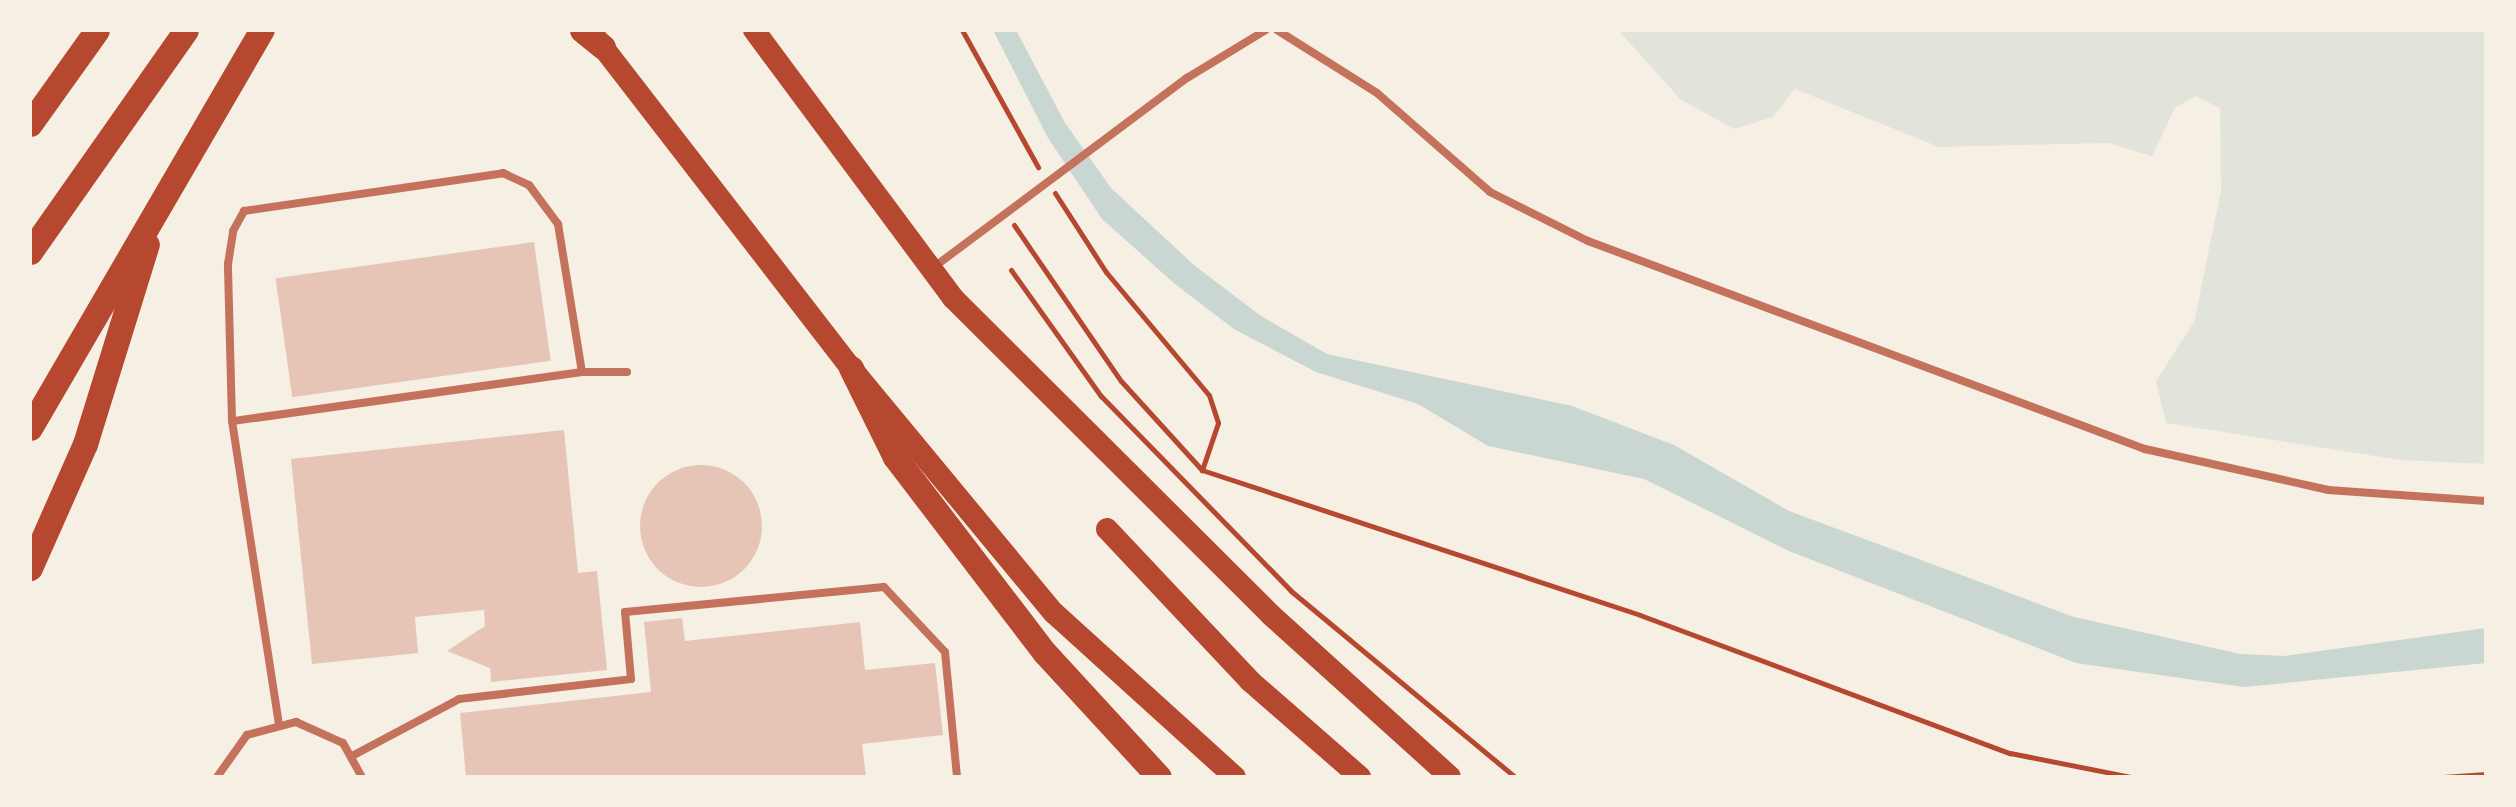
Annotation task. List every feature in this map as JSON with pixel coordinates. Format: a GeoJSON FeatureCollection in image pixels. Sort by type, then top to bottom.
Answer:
{"type":"FeatureCollection","features":[{"type":"Feature","properties":{"kind":"highway"},"geometry":{"type":"LineString","coordinates":[[30,124],[96,30]]}},
{"type":"Feature","properties":{"kind":"highway"},"geometry":{"type":"LineString","coordinates":[[30,252],[121,130],[186,30]]}},
{"type":"Feature","properties":{"kind":"highway"},"geometry":{"type":"LineString","coordinates":[[30,428],[164,190],[262,30]]}},
{"type":"Feature","properties":{"kind":"highway"},"geometry":{"type":"LineString","coordinates":[[30,568],[85,444],[164,190]]}},
{"type":"Feature","properties":{"kind":"highway"},"geometry":{"type":"LineString","coordinates":[[851,368],[895,458],[1044,653],[1159,777]]}},
{"type":"Feature","properties":{"kind":"main road"},"geometry":{"type":"LineString","coordinates":[[754,30],[930,269],[999,347],[1270,616],[1450,777]]}},
{"type":"Feature","properties":{"kind":"main road"},"geometry":{"type":"LineString","coordinates":[[592,36],[851,368],[1054,613],[1235,777]]}},
{"type":"Feature","properties":{"kind":"main road"},"geometry":{"type":"LineString","coordinates":[[1107,529],[1250,681],[1360,777]]}},
{"type":"Feature","properties":{"kind":"lane"},"geometry":{"type":"LineString","coordinates":[[930,269],[1187,78],[1266,30]]}},
{"type":"Feature","properties":{"kind":"lane"},"geometry":{"type":"LineString","coordinates":[[1277,30],[1377,93],[1490,192],[1588,241],[2088,430],[2328,490],[2486,501]]}},
{"type":"Feature","properties":{"kind":"lane"},"geometry":{"type":"LineString","coordinates":[[279,724],[232,420],[228,264],[244,211],[503,173],[529,185],[558,224],[582,372]]}},
{"type":"Feature","properties":{"kind":"lane"},"geometry":{"type":"LineString","coordinates":[[232,420],[582,372],[627,372]]}},
{"type":"Feature","properties":{"kind":"lane"},"geometry":{"type":"LineString","coordinates":[[352,756],[459,699],[632,679],[624,612],[884,587],[945,652],[957,777]]}},
{"type":"Feature","properties":{"kind":"lane"},"geometry":{"type":"LineString","coordinates":[[217,777],[247,735],[279,724],[322,729],[352,756],[362,777]]}},
{"type":"Feature","properties":{"kind":"path"},"geometry":{"type":"LineString","coordinates":[[962,30],[1016,133],[1106,272],[1209,395],[1218,424],[1202,470]]}},
{"type":"Feature","properties":{"kind":"path"},"geometry":{"type":"LineString","coordinates":[[1007,214],[1120,381],[1202,470],[1640,615],[2010,754],[2131,777]]}},
{"type":"Feature","properties":{"kind":"path"},"geometry":{"type":"LineString","coordinates":[[1011,270],[1101,396],[1291,591],[1515,777]]}},
{"type":"Feature","properties":{"kind":"path"},"geometry":{"type":"LineString","coordinates":[[2443,777],[2486,774]]}},
{"type":"Feature","properties":{"kind":"shaded area"},"geometry":{"type":"Polygon","coordinates":[[[993,30],[1016,30],[1065,123],[1111,188],[1195,266],[1261,316],[1327,354],[1572,406],[1674,445],[1789,511],[2074,617],[2240,654],[2285,656],[2486,628],[2486,663],[2244,687],[2076,663],[1789,551],[1644,479],[1488,446],[1418,404],[1316,372],[1234,329],[1175,284],[1102,219],[1048,138],[993,30]]]}},
{"type":"Feature","properties":{"kind":"shaded area"},"geometry":{"type":"Polygon","coordinates":[[[1618,30],[2486,30],[2486,464],[2400,460],[2166,423],[2156,381],[2194,322],[2221,191],[2220,108],[2195,96],[2175,108],[2152,156],[2108,143],[1939,147],[1795,89],[1773,117],[1734,129],[1680,99],[1618,30]]]}},
{"type":"Feature","properties":{"kind":"building"},"geometry":{"type":"Polygon","coordinates":[[[534,242],[551,361],[292,397],[276,278],[534,242]]]}},
{"type":"Feature","properties":{"kind":"building"},"geometry":{"type":"Polygon","coordinates":[[[564,430],[578,573],[597,571],[607,670],[491,682],[490,668],[447,651],[485,626],[484,610],[415,617],[418,653],[312,664],[291,459],[564,430]]]}},
{"type":"Feature","properties":{"kind":"building"},"geometry":{"type":"Polygon","coordinates":[[[701,465],[724,470],[744,483],[757,503],[762,526],[757,549],[744,569],[724,582],[701,587],[678,582],[658,569],[645,549],[640,526],[645,503],[658,483],[678,470],[701,465]]]}},
{"type":"Feature","properties":{"kind":"building"},"geometry":{"type":"Polygon","coordinates":[[[682,618],[685,641],[860,622],[865,670],[935,663],[943,735],[862,744],[866,777],[466,777],[460,713],[651,692],[644,622],[682,618]]]}}]}
